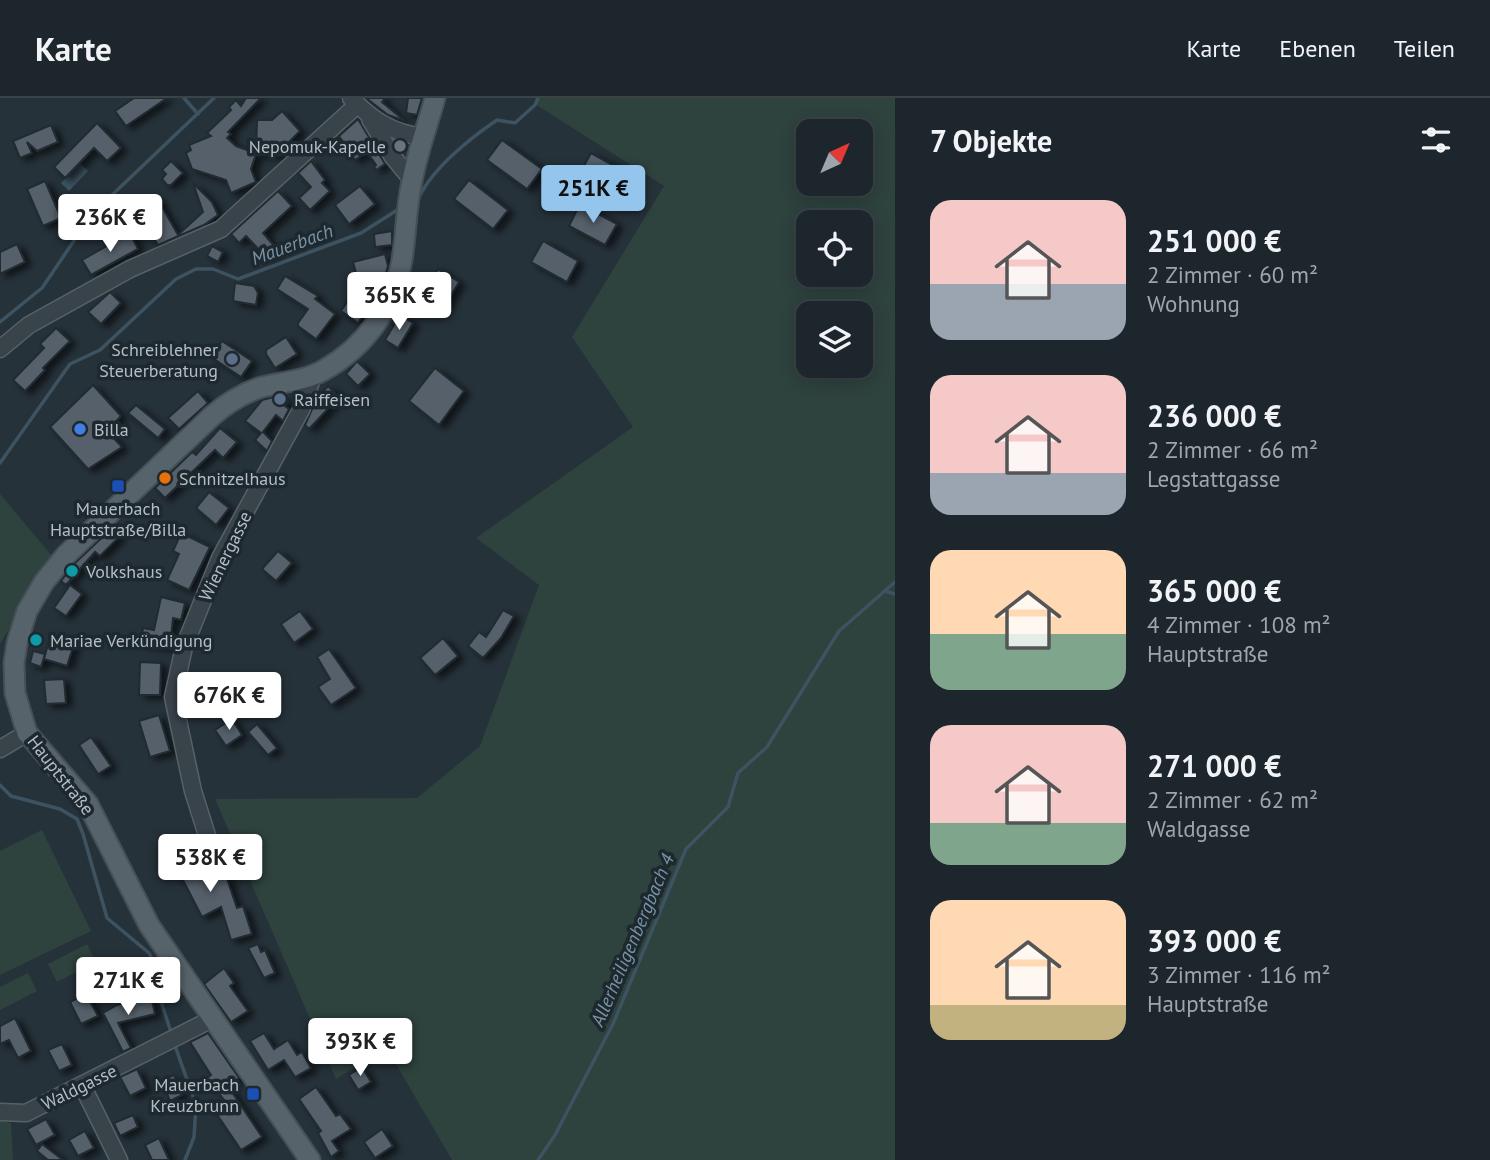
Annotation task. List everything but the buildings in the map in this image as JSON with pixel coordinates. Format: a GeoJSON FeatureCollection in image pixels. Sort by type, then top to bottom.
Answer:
{"type":"FeatureCollection","features":[{"type":"Feature","properties":{"kind":"main road","name":"Hauptstraße"},"geometry":{"type":"LineString","coordinates":[[310,1160],[212,1020],[141,911],[88,804],[27,733],[15,693],[15,654],[24,618],[49,574],[112,510],[221,408],[251,391],[313,376],[347,355],[380,317],[399,275],[412,180],[435,98]]}},
{"type":"Feature","properties":{"kind":"street"},"geometry":{"type":"LineString","coordinates":[[358,106],[391,129],[423,137]]}},
{"type":"Feature","properties":{"kind":"street"},"geometry":{"type":"LineString","coordinates":[[358,106],[412,180]]}},
{"type":"Feature","properties":{"kind":"street"},"geometry":{"type":"LineString","coordinates":[[0,349],[29,325],[130,269],[221,229],[358,106]]}},
{"type":"Feature","properties":{"kind":"street","name":"Wienergasse"},"geometry":{"type":"LineString","coordinates":[[217,867],[193,791],[173,697],[184,647],[220,558],[300,410],[313,376]]}},
{"type":"Feature","properties":{"kind":"street"},"geometry":{"type":"LineString","coordinates":[[0,748],[27,733]]}},
{"type":"Feature","properties":{"kind":"street","name":"Waldgasse"},"geometry":{"type":"LineString","coordinates":[[0,1112],[26,1113],[212,1020]]}},
{"type":"Feature","properties":{"kind":"street"},"geometry":{"type":"LineString","coordinates":[[82,1085],[119,1160]]}},
{"type":"Feature","properties":{"kind":"green space"},"geometry":{"type":"Polygon","coordinates":[[[538,98],[895,98],[895,1160],[452,1160],[386,1047],[336,1079],[215,799],[417,798],[480,746],[539,585],[476,538],[633,427],[572,337],[664,186],[535,104],[538,98]]]}},
{"type":"Feature","properties":{"kind":"green space"},"geometry":{"type":"Polygon","coordinates":[[[0,494],[52,556],[0,644],[0,494]]]}},
{"type":"Feature","properties":{"kind":"green space"},"geometry":{"type":"Polygon","coordinates":[[[42,830],[91,931],[0,975],[0,851],[42,830]]]}},
{"type":"Feature","properties":{"kind":"green space"},"geometry":{"type":"Polygon","coordinates":[[[87,944],[96,962],[57,982],[48,964],[87,944]]]}},
{"type":"Feature","properties":{"kind":"green space"},"geometry":{"type":"Polygon","coordinates":[[[28,973],[37,991],[0,1010],[0,987],[28,973]]]}},
{"type":"Feature","properties":{"kind":"green space"},"geometry":{"type":"Polygon","coordinates":[[[0,1121],[11,1123],[13,1160],[0,1160],[0,1121]]]}},
{"type":"Feature","properties":{"kind":"water"},"geometry":{"type":"Polygon","coordinates":[[[80,163],[88,171],[69,191],[61,183],[80,163]]]}},
{"type":"Feature","properties":{"kind":"waterway"},"geometry":{"type":"LineString","coordinates":[[184,98],[198,114]]}},
{"type":"Feature","properties":{"kind":"waterway"},"geometry":{"type":"LineString","coordinates":[[0,322],[42,288],[84,226],[111,196],[214,98]]}},
{"type":"Feature","properties":{"kind":"waterway","name":"Mauerbach"},"geometry":{"type":"LineString","coordinates":[[417,202],[440,167],[474,136],[497,120],[515,123],[535,105],[538,98]]}},
{"type":"Feature","properties":{"kind":"waterway","name":"Mauerbach"},"geometry":{"type":"LineString","coordinates":[[0,463],[70,364],[100,350],[176,279],[196,269],[213,269],[238,279],[361,233],[402,207]]}},
{"type":"Feature","properties":{"kind":"waterway","name":"Allerheiligenbergbach 4"},"geometry":{"type":"LineString","coordinates":[[538,1160],[555,1135],[613,1024],[686,849],[728,807],[738,773],[767,747],[839,631],[895,582]]}},
{"type":"Feature","properties":{"kind":"waterway"},"geometry":{"type":"LineString","coordinates":[[885,591],[895,594]]}},
{"type":"Feature","properties":{"kind":"waterway","name":"Mauerbach"},"geometry":{"type":"LineString","coordinates":[[0,785],[11,796],[60,809],[77,819],[107,918],[149,953],[158,971],[159,996],[172,1035]]}},
{"type":"Feature","properties":{"kind":"waterway","name":"Mauerbach"},"geometry":{"type":"LineString","coordinates":[[174,1043],[196,1105],[194,1137],[185,1160]]}},
{"type":"Feature","properties":{"kind":"place","name":"Nepomuk-Kapelle"},"geometry":{"type":"Point","coordinates":[400,146]}},
{"type":"Feature","properties":{"kind":"place","name":"Schreiblehner Steuerberatung"},"geometry":{"type":"Point","coordinates":[232,359]}},
{"type":"Feature","properties":{"kind":"place","name":"Raiffeisen"},"geometry":{"type":"Point","coordinates":[280,399]}},
{"type":"Feature","properties":{"kind":"place","name":"Billa"},"geometry":{"type":"Point","coordinates":[80,429]}},
{"type":"Feature","properties":{"kind":"place","name":"Schnitzelhaus"},"geometry":{"type":"Point","coordinates":[165,478]}},
{"type":"Feature","properties":{"kind":"place","name":"Mauerbach Hauptstraße/Billa"},"geometry":{"type":"Point","coordinates":[118,486]}},
{"type":"Feature","properties":{"kind":"place","name":"Volkshaus"},"geometry":{"type":"Point","coordinates":[72,571]}},
{"type":"Feature","properties":{"kind":"place","name":"Mariae Verkündigung"},"geometry":{"type":"Point","coordinates":[36,640]}},
{"type":"Feature","properties":{"kind":"place","name":"Mauerbach Kreuzbrunn"},"geometry":{"type":"Point","coordinates":[253,1094]}}]}
